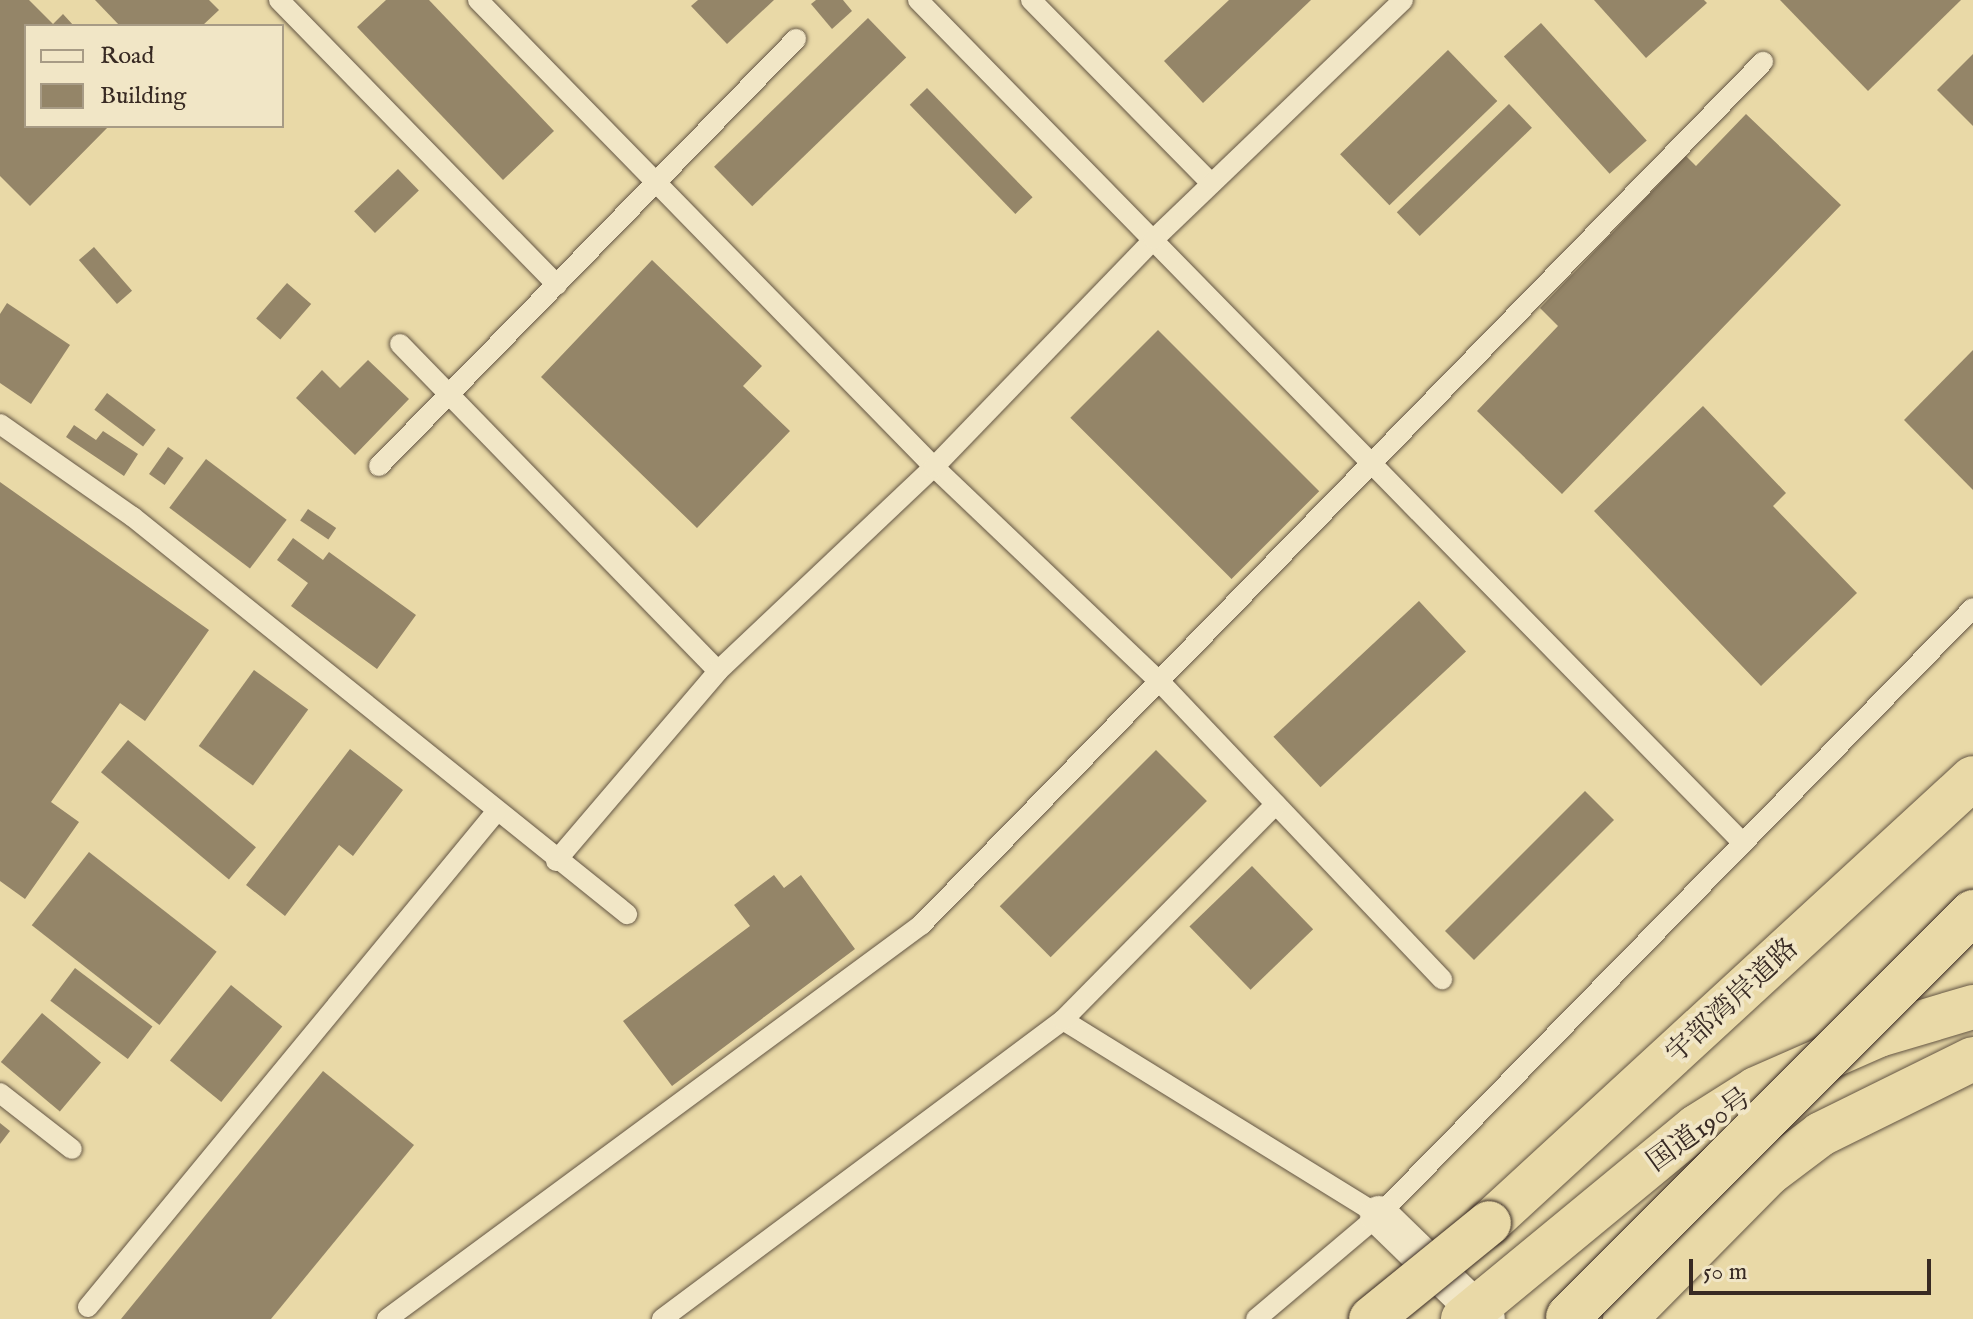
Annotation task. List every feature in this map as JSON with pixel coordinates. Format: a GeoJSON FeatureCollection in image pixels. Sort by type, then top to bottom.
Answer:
{"type":"FeatureCollection","features":[{"type":"Feature","properties":{"kind":"highway","name":"宇部湾岸道路"},"geometry":{"type":"LineString","coordinates":[[1371,1319],[1489,1223],[1973,778]]}},
{"type":"Feature","properties":{"kind":"highway"},"geometry":{"type":"LineString","coordinates":[[1568,1318],[1973,912]]}},
{"type":"Feature","properties":{"kind":"highway","name":"国道190号"},"geometry":{"type":"LineString","coordinates":[[1475,1316],[1696,1127],[1756,1089],[1879,1035],[1973,1007]]}},
{"type":"Feature","properties":{"kind":"highway"},"geometry":{"type":"LineString","coordinates":[[1625,1319],[1768,1174],[1821,1134],[1973,1059]]}},
{"type":"Feature","properties":{"kind":"street"},"geometry":{"type":"LineString","coordinates":[[1379,1215],[1475,1316]]}},
{"type":"Feature","properties":{"kind":"lane"},"geometry":{"type":"LineString","coordinates":[[279,0],[557,285]]}},
{"type":"Feature","properties":{"kind":"lane"},"geometry":{"type":"LineString","coordinates":[[478,0],[934,467],[1160,682],[1442,979]]}},
{"type":"Feature","properties":{"kind":"lane"},"geometry":{"type":"LineString","coordinates":[[918,0],[1741,841]]}},
{"type":"Feature","properties":{"kind":"lane"},"geometry":{"type":"LineString","coordinates":[[1031,0],[1211,183]]}},
{"type":"Feature","properties":{"kind":"lane"},"geometry":{"type":"LineString","coordinates":[[556,861],[718,671],[934,467],[1154,239],[1403,0]]}},
{"type":"Feature","properties":{"kind":"lane"},"geometry":{"type":"LineString","coordinates":[[379,466],[796,39]]}},
{"type":"Feature","properties":{"kind":"lane"},"geometry":{"type":"LineString","coordinates":[[387,1319],[921,925],[1763,62]]}},
{"type":"Feature","properties":{"kind":"lane"},"geometry":{"type":"LineString","coordinates":[[400,344],[718,671]]}},
{"type":"Feature","properties":{"kind":"lane"},"geometry":{"type":"LineString","coordinates":[[0,424],[133,517],[556,861],[627,914]]}},
{"type":"Feature","properties":{"kind":"lane"},"geometry":{"type":"LineString","coordinates":[[1256,1319],[1379,1215],[1741,841],[1973,608]]}},
{"type":"Feature","properties":{"kind":"lane"},"geometry":{"type":"LineString","coordinates":[[662,1319],[1063,1020],[1276,804]]}},
{"type":"Feature","properties":{"kind":"lane"},"geometry":{"type":"LineString","coordinates":[[88,1307],[496,812]]}},
{"type":"Feature","properties":{"kind":"lane"},"geometry":{"type":"LineString","coordinates":[[1063,1020],[1379,1215]]}},
{"type":"Feature","properties":{"kind":"lane"},"geometry":{"type":"LineString","coordinates":[[0,1093],[72,1149]]}},
{"type":"Feature","properties":{"kind":"building"},"geometry":{"type":"Polygon","coordinates":[[[0,0],[29,0],[53,24],[24,24],[24,128],[107,128],[30,206],[0,176],[0,0]]]}},
{"type":"Feature","properties":{"kind":"building"},"geometry":{"type":"Polygon","coordinates":[[[95,0],[209,0],[219,10],[204,24],[118,24],[95,0]]]}},
{"type":"Feature","properties":{"kind":"building"},"geometry":{"type":"Polygon","coordinates":[[[386,0],[429,0],[554,131],[503,180],[357,27],[386,0]]]}},
{"type":"Feature","properties":{"kind":"building"},"geometry":{"type":"Polygon","coordinates":[[[698,0],[774,0],[727,44],[691,6],[698,0]]]}},
{"type":"Feature","properties":{"kind":"building"},"geometry":{"type":"Polygon","coordinates":[[[816,0],[843,0],[852,11],[832,29],[811,4],[816,0]]]}},
{"type":"Feature","properties":{"kind":"building"},"geometry":{"type":"Polygon","coordinates":[[[1229,0],[1311,0],[1203,103],[1164,61],[1229,0]]]}},
{"type":"Feature","properties":{"kind":"building"},"geometry":{"type":"Polygon","coordinates":[[[1594,0],[1704,0],[1707,3],[1646,58],[1594,0]]]}},
{"type":"Feature","properties":{"kind":"building"},"geometry":{"type":"Polygon","coordinates":[[[1780,0],[1961,0],[1868,91],[1780,0]]]}},
{"type":"Feature","properties":{"kind":"building"},"geometry":{"type":"Polygon","coordinates":[[[63,14],[72,24],[53,24],[63,14]]]}},
{"type":"Feature","properties":{"kind":"building"},"geometry":{"type":"Polygon","coordinates":[[[868,18],[906,58],[752,206],[714,167],[868,18]]]}},
{"type":"Feature","properties":{"kind":"building"},"geometry":{"type":"Polygon","coordinates":[[[1541,23],[1647,140],[1610,174],[1504,56],[1541,23]]]}},
{"type":"Feature","properties":{"kind":"building"},"geometry":{"type":"Polygon","coordinates":[[[1448,50],[1497,101],[1389,205],[1340,154],[1448,50]]]}},
{"type":"Feature","properties":{"kind":"building"},"geometry":{"type":"Polygon","coordinates":[[[1973,54],[1973,126],[1937,90],[1973,54]]]}},
{"type":"Feature","properties":{"kind":"building"},"geometry":{"type":"Polygon","coordinates":[[[927,88],[1033,197],[1015,214],[910,105],[927,88]]]}},
{"type":"Feature","properties":{"kind":"building"},"geometry":{"type":"Polygon","coordinates":[[[1509,104],[1532,128],[1420,236],[1397,212],[1509,104]]]}},
{"type":"Feature","properties":{"kind":"building"},"geometry":{"type":"Polygon","coordinates":[[[1746,114],[1841,205],[1562,494],[1477,411],[1558,326],[1540,308],[1686,156],[1696,166],[1746,114]]]}},
{"type":"Feature","properties":{"kind":"building"},"geometry":{"type":"Polygon","coordinates":[[[398,169],[419,191],[375,233],[354,211],[398,169]]]}},
{"type":"Feature","properties":{"kind":"building"},"geometry":{"type":"Polygon","coordinates":[[[94,247],[132,291],[117,304],[79,260],[94,247]]]}},
{"type":"Feature","properties":{"kind":"building"},"geometry":{"type":"Polygon","coordinates":[[[652,260],[762,366],[743,386],[790,431],[697,528],[541,377],[652,260]]]}},
{"type":"Feature","properties":{"kind":"building"},"geometry":{"type":"Polygon","coordinates":[[[287,283],[311,304],[280,339],[256,318],[287,283]]]}},
{"type":"Feature","properties":{"kind":"building"},"geometry":{"type":"Polygon","coordinates":[[[7,303],[70,345],[31,404],[0,383],[0,314],[7,303]]]}},
{"type":"Feature","properties":{"kind":"building"},"geometry":{"type":"Polygon","coordinates":[[[1158,330],[1319,491],[1232,579],[1070,418],[1158,330]]]}},
{"type":"Feature","properties":{"kind":"building"},"geometry":{"type":"Polygon","coordinates":[[[1973,350],[1973,490],[1904,420],[1973,350]]]}},
{"type":"Feature","properties":{"kind":"building"},"geometry":{"type":"Polygon","coordinates":[[[368,360],[409,399],[355,455],[296,398],[322,370],[340,388],[368,360]]]}},
{"type":"Feature","properties":{"kind":"building"},"geometry":{"type":"Polygon","coordinates":[[[107,393],[156,430],[143,446],[94,410],[107,393]]]}},
{"type":"Feature","properties":{"kind":"building"},"geometry":{"type":"Polygon","coordinates":[[[1703,406],[1786,493],[1773,506],[1857,593],[1761,686],[1594,511],[1703,406]]]}},
{"type":"Feature","properties":{"kind":"building"},"geometry":{"type":"Polygon","coordinates":[[[74,425],[96,440],[103,431],[138,454],[124,476],[66,437],[74,425]]]}},
{"type":"Feature","properties":{"kind":"building"},"geometry":{"type":"Polygon","coordinates":[[[168,447],[184,458],[165,485],[149,474],[168,447]]]}},
{"type":"Feature","properties":{"kind":"building"},"geometry":{"type":"Polygon","coordinates":[[[206,459],[287,520],[250,569],[169,508],[206,459]]]}},
{"type":"Feature","properties":{"kind":"building"},"geometry":{"type":"Polygon","coordinates":[[[0,482],[209,630],[145,721],[120,703],[51,802],[79,822],[25,899],[0,881],[0,482]]]}},
{"type":"Feature","properties":{"kind":"building"},"geometry":{"type":"Polygon","coordinates":[[[308,509],[336,528],[328,540],[300,521],[308,509]]]}},
{"type":"Feature","properties":{"kind":"building"},"geometry":{"type":"Polygon","coordinates":[[[293,538],[323,560],[329,552],[416,615],[377,669],[291,606],[308,583],[277,560],[293,538]]]}},
{"type":"Feature","properties":{"kind":"building"},"geometry":{"type":"Polygon","coordinates":[[[1419,601],[1466,651],[1321,787],[1273,737],[1419,601]]]}},
{"type":"Feature","properties":{"kind":"building"},"geometry":{"type":"Polygon","coordinates":[[[254,670],[308,709],[253,785],[199,746],[254,670]]]}},
{"type":"Feature","properties":{"kind":"building"},"geometry":{"type":"Polygon","coordinates":[[[128,740],[256,847],[229,880],[101,772],[128,740]]]}},
{"type":"Feature","properties":{"kind":"building"},"geometry":{"type":"Polygon","coordinates":[[[350,749],[403,790],[353,856],[339,845],[285,916],[246,885],[350,749]]]}},
{"type":"Feature","properties":{"kind":"building"},"geometry":{"type":"Polygon","coordinates":[[[1156,750],[1207,801],[1051,957],[1000,906],[1156,750]]]}},
{"type":"Feature","properties":{"kind":"building"},"geometry":{"type":"Polygon","coordinates":[[[1585,791],[1614,820],[1474,960],[1445,931],[1585,791]]]}},
{"type":"Feature","properties":{"kind":"building"},"geometry":{"type":"Polygon","coordinates":[[[89,852],[217,952],[159,1025],[32,925],[89,852]]]}},
{"type":"Feature","properties":{"kind":"building"},"geometry":{"type":"Polygon","coordinates":[[[1252,866],[1313,929],[1251,990],[1189,926],[1252,866]]]}},
{"type":"Feature","properties":{"kind":"building"},"geometry":{"type":"Polygon","coordinates":[[[774,875],[784,888],[801,875],[855,949],[672,1086],[623,1021],[750,926],[734,905],[774,875]]]}},
{"type":"Feature","properties":{"kind":"building"},"geometry":{"type":"Polygon","coordinates":[[[75,968],[152,1026],[128,1059],[50,1001],[75,968]]]}},
{"type":"Feature","properties":{"kind":"building"},"geometry":{"type":"Polygon","coordinates":[[[231,985],[282,1027],[221,1102],[170,1060],[231,985]]]}},
{"type":"Feature","properties":{"kind":"building"},"geometry":{"type":"Polygon","coordinates":[[[42,1013],[101,1062],[60,1112],[1,1062],[42,1013]]]}},
{"type":"Feature","properties":{"kind":"building"},"geometry":{"type":"Polygon","coordinates":[[[323,1071],[414,1145],[271,1319],[121,1319],[323,1071]]]}},
{"type":"Feature","properties":{"kind":"building"},"geometry":{"type":"Polygon","coordinates":[[[0,1123],[10,1131],[0,1144],[0,1123]]]}}]}
